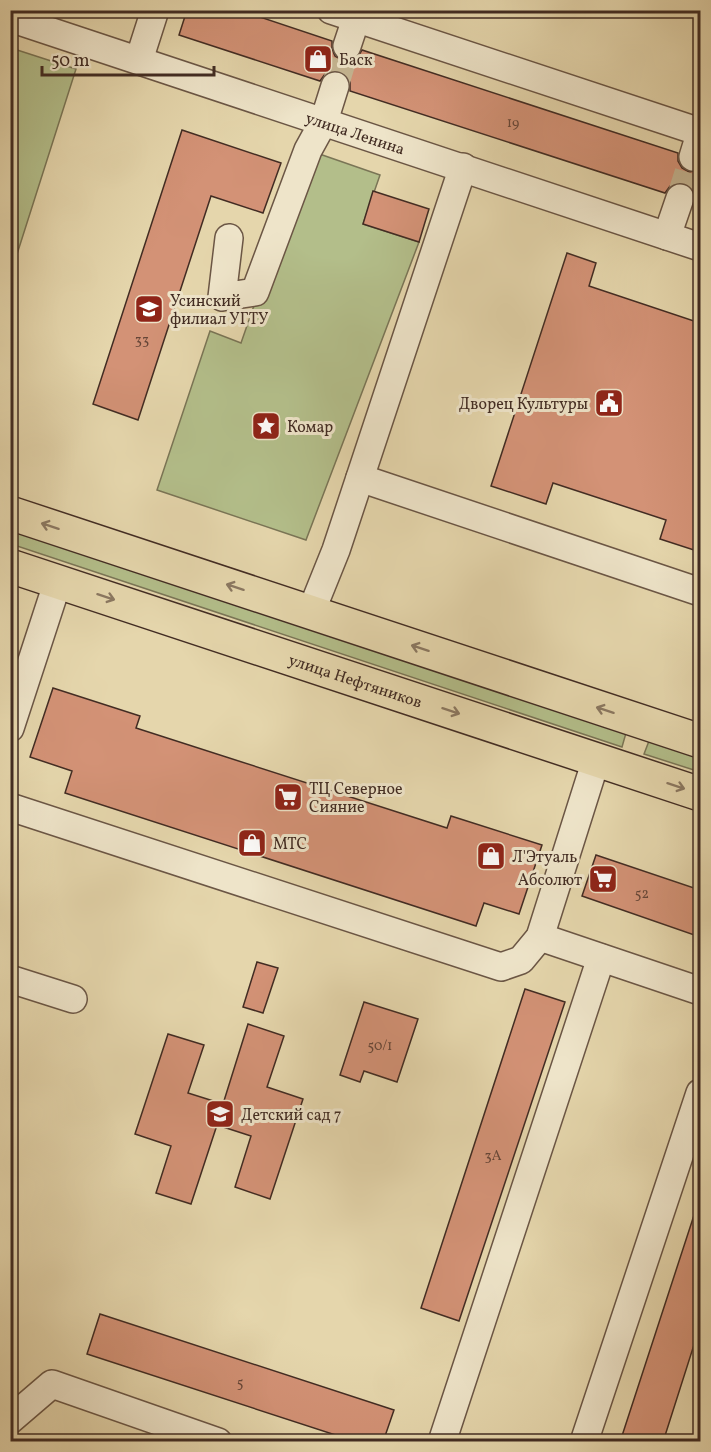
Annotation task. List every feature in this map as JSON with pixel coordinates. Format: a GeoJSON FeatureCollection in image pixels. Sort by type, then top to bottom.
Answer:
{"type":"FeatureCollection","features":[{"type":"Feature","properties":{"kind":"main road"},"geometry":{"type":"LineString","coordinates":[[10,513],[700,741]]}},
{"type":"Feature","properties":{"kind":"main road","name":"улица Нефтяников"},"geometry":{"type":"LineString","coordinates":[[10,566],[700,794]]}},
{"type":"Feature","properties":{"kind":"main road"},"geometry":{"type":"LineString","coordinates":[[611,765],[642,722]]}},
{"type":"Feature","properties":{"kind":"street"},"geometry":{"type":"LineString","coordinates":[[139,60],[155,10]]}},
{"type":"Feature","properties":{"kind":"street"},"geometry":{"type":"LineString","coordinates":[[330,10],[359,15],[698,141]]}},
{"type":"Feature","properties":{"kind":"street"},"geometry":{"type":"LineString","coordinates":[[348,46],[359,15]]}},
{"type":"Feature","properties":{"kind":"street","name":"улица Ленина"},"geometry":{"type":"LineString","coordinates":[[10,18],[700,247]]}},
{"type":"Feature","properties":{"kind":"street"},"geometry":{"type":"LineString","coordinates":[[229,238],[222,297],[255,292],[308,150],[324,121],[335,86]]}},
{"type":"Feature","properties":{"kind":"street"},"geometry":{"type":"LineString","coordinates":[[311,612],[336,550],[463,167]]}},
{"type":"Feature","properties":{"kind":"street"},"geometry":{"type":"LineString","coordinates":[[667,236],[680,198]]}},
{"type":"Feature","properties":{"kind":"street"},"geometry":{"type":"LineString","coordinates":[[360,478],[700,592]]}},
{"type":"Feature","properties":{"kind":"street"},"geometry":{"type":"LineString","coordinates":[[10,728],[58,581]]}},
{"type":"Feature","properties":{"kind":"street"},"geometry":{"type":"LineString","coordinates":[[10,807],[501,967],[521,960],[540,937],[611,765]]}},
{"type":"Feature","properties":{"kind":"street"},"geometry":{"type":"LineString","coordinates":[[540,937],[700,991]]}},
{"type":"Feature","properties":{"kind":"street"},"geometry":{"type":"LineString","coordinates":[[442,1442],[601,958]]}},
{"type":"Feature","properties":{"kind":"street"},"geometry":{"type":"LineString","coordinates":[[10,979],[73,999]]}},
{"type":"Feature","properties":{"kind":"street"},"geometry":{"type":"LineString","coordinates":[[584,1442],[699,1105]]}},
{"type":"Feature","properties":{"kind":"street"},"geometry":{"type":"LineString","coordinates":[[10,1420],[52,1384],[218,1442]]}},
{"type":"Feature","properties":{"kind":"green space"},"geometry":{"type":"Polygon","coordinates":[[[10,48],[76,69],[11,273],[10,48]]]}},
{"type":"Feature","properties":{"kind":"green space"},"geometry":{"type":"Polygon","coordinates":[[[308,150],[380,175],[363,224],[419,242],[306,540],[157,490],[210,331],[241,343],[308,150]]]}},
{"type":"Feature","properties":{"kind":"green space"},"geometry":{"type":"Polygon","coordinates":[[[11,530],[626,733],[622,747],[11,544],[11,530]]]}},
{"type":"Feature","properties":{"kind":"green space"},"geometry":{"type":"Polygon","coordinates":[[[649,741],[700,758],[700,772],[644,754],[649,741]]]}},
{"type":"Feature","properties":{"kind":"building"},"geometry":{"type":"Polygon","coordinates":[[[187,10],[239,10],[332,41],[335,56],[343,61],[357,58],[362,50],[678,153],[678,161],[682,168],[689,172],[700,170],[700,205],[695,203],[692,188],[685,183],[670,186],[665,193],[350,91],[350,82],[340,71],[325,74],[320,81],[179,35],[187,10]]]}},
{"type":"Feature","properties":{"kind":"building","name":"Усинский филиал УГТУ"},"geometry":{"type":"Polygon","coordinates":[[[182,130],[281,163],[263,213],[211,196],[138,420],[93,404],[182,130]]]}},
{"type":"Feature","properties":{"kind":"building"},"geometry":{"type":"Polygon","coordinates":[[[373,191],[429,209],[419,242],[363,224],[373,191]]]}},
{"type":"Feature","properties":{"kind":"building","name":"Дворец Культуры"},"geometry":{"type":"Polygon","coordinates":[[[567,253],[596,263],[589,286],[700,323],[700,552],[660,539],[666,520],[553,483],[546,504],[491,486],[567,253]]]}},
{"type":"Feature","properties":{"kind":"building"},"geometry":{"type":"Polygon","coordinates":[[[53,688],[140,716],[136,728],[447,828],[451,816],[542,845],[519,914],[484,903],[476,926],[65,793],[72,771],[30,757],[53,688]]]}},
{"type":"Feature","properties":{"kind":"building"},"geometry":{"type":"Polygon","coordinates":[[[596,855],[700,890],[700,937],[582,896],[596,855]]]}},
{"type":"Feature","properties":{"kind":"building"},"geometry":{"type":"Polygon","coordinates":[[[257,962],[278,968],[263,1013],[243,1007],[257,962]]]}},
{"type":"Feature","properties":{"kind":"building"},"geometry":{"type":"Polygon","coordinates":[[[525,989],[565,1002],[459,1321],[421,1308],[525,989]]]}},
{"type":"Feature","properties":{"kind":"building"},"geometry":{"type":"Polygon","coordinates":[[[364,1002],[418,1019],[397,1082],[364,1071],[360,1082],[340,1075],[364,1002]]]}},
{"type":"Feature","properties":{"kind":"building","name":"Детский сад 7"},"geometry":{"type":"Polygon","coordinates":[[[248,1024],[284,1036],[267,1087],[303,1099],[270,1199],[235,1187],[251,1136],[217,1125],[191,1204],[156,1193],[171,1146],[135,1134],[168,1034],[204,1045],[188,1093],[223,1104],[248,1024]]]}},
{"type":"Feature","properties":{"kind":"building"},"geometry":{"type":"Polygon","coordinates":[[[697,1206],[700,1206],[700,1326],[663,1442],[620,1442],[697,1206]]]}},
{"type":"Feature","properties":{"kind":"building"},"geometry":{"type":"Polygon","coordinates":[[[100,1314],[394,1410],[383,1442],[357,1442],[87,1354],[100,1314]]]}},
{"type":"Feature","properties":{"kind":"tunnel"},"geometry":{"type":"LineString","coordinates":[[335,86],[347,46]]}},
{"type":"Feature","properties":{"kind":"tunnel"},"geometry":{"type":"LineString","coordinates":[[680,198],[693,157]]}},
{"type":"Feature","properties":{"kind":"place","name":"Баск"},"geometry":{"type":"Point","coordinates":[318,59]}},
{"type":"Feature","properties":{"kind":"place","name":"Усинский филиал УГТУ"},"geometry":{"type":"Point","coordinates":[149,309]}},
{"type":"Feature","properties":{"kind":"place","name":"Дворец Культуры"},"geometry":{"type":"Point","coordinates":[609,403]}},
{"type":"Feature","properties":{"kind":"place","name":"Комар"},"geometry":{"type":"Point","coordinates":[266,426]}},
{"type":"Feature","properties":{"kind":"place","name":"ТЦ Северное Сияние"},"geometry":{"type":"Point","coordinates":[288,797]}},
{"type":"Feature","properties":{"kind":"place","name":"МТС"},"geometry":{"type":"Point","coordinates":[252,843]}},
{"type":"Feature","properties":{"kind":"place","name":"Л'Этуаль"},"geometry":{"type":"Point","coordinates":[491,856]}},
{"type":"Feature","properties":{"kind":"place","name":"Абсолют"},"geometry":{"type":"Point","coordinates":[603,879]}},
{"type":"Feature","properties":{"kind":"place","name":"Детский сад 7"},"geometry":{"type":"Point","coordinates":[220,1114]}}]}
